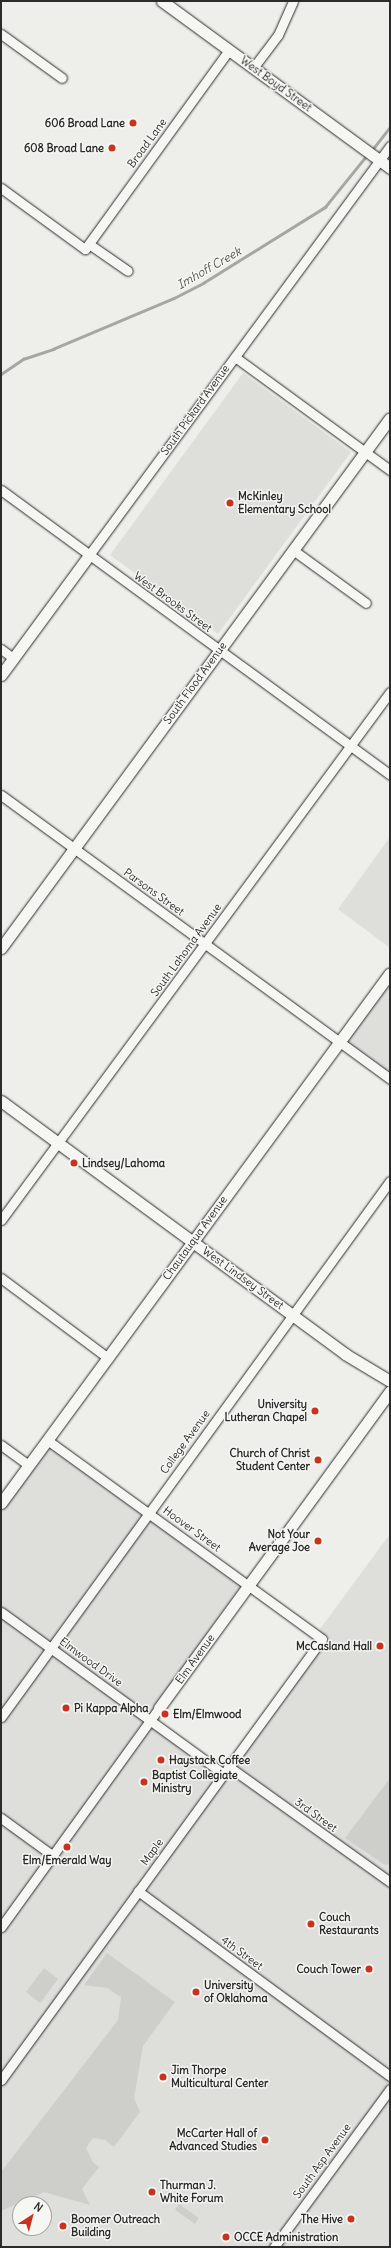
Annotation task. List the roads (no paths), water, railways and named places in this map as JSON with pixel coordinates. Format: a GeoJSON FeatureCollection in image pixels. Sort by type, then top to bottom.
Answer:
{"type":"FeatureCollection","features":[{"type":"Feature","properties":{"kind":"street","name":"West Boyd Street"},"geometry":{"type":"LineString","coordinates":[[162,1],[390,168]]}},
{"type":"Feature","properties":{"kind":"street"},"geometry":{"type":"LineString","coordinates":[[253,68],[278,35],[293,1]]}},
{"type":"Feature","properties":{"kind":"street"},"geometry":{"type":"LineString","coordinates":[[1,34],[62,78]]}},
{"type":"Feature","properties":{"kind":"street","name":"Broad Lane"},"geometry":{"type":"LineString","coordinates":[[87,246],[229,50]]}},
{"type":"Feature","properties":{"kind":"street","name":"South Pickard Avenue"},"geometry":{"type":"LineString","coordinates":[[1,675],[235,357],[378,159],[390,146]]}},
{"type":"Feature","properties":{"kind":"street"},"geometry":{"type":"LineString","coordinates":[[1,188],[87,246],[128,271]]}},
{"type":"Feature","properties":{"kind":"street"},"geometry":{"type":"LineString","coordinates":[[235,357],[390,470]]}},
{"type":"Feature","properties":{"kind":"street","name":"South Flood Avenue"},"geometry":{"type":"LineString","coordinates":[[1,948],[390,418]]}},
{"type":"Feature","properties":{"kind":"street","name":"West Brooks Street"},"geometry":{"type":"LineString","coordinates":[[1,490],[390,775]]}},
{"type":"Feature","properties":{"kind":"street"},"geometry":{"type":"LineString","coordinates":[[293,550],[366,603]]}},
{"type":"Feature","properties":{"kind":"street"},"geometry":{"type":"LineString","coordinates":[[1,649],[13,658]]}},
{"type":"Feature","properties":{"kind":"street","name":"South Lahoma Avenue"},"geometry":{"type":"LineString","coordinates":[[1,1220],[390,692]]}},
{"type":"Feature","properties":{"kind":"street","name":"Parsons Street"},"geometry":{"type":"LineString","coordinates":[[1,795],[390,1079]]}},
{"type":"Feature","properties":{"kind":"street","name":"Chautauqua Avenue"},"geometry":{"type":"LineString","coordinates":[[1,1503],[390,973]]}},
{"type":"Feature","properties":{"kind":"street","name":"West Lindsey Street"},"geometry":{"type":"LineString","coordinates":[[1,1101],[345,1354],[390,1381]]}},
{"type":"Feature","properties":{"kind":"street","name":"College Avenue"},"geometry":{"type":"LineString","coordinates":[[1,1717],[52,1648],[148,1512],[390,1181]]}},
{"type":"Feature","properties":{"kind":"street"},"geometry":{"type":"LineString","coordinates":[[1,1278],[108,1358]]}},
{"type":"Feature","properties":{"kind":"street","name":"Elm Avenue"},"geometry":{"type":"LineString","coordinates":[[1,1926],[390,1391]]}},
{"type":"Feature","properties":{"kind":"street","name":"Hoover Street"},"geometry":{"type":"LineString","coordinates":[[47,1440],[250,1585],[322,1639]]}},
{"type":"Feature","properties":{"kind":"street"},"geometry":{"type":"LineString","coordinates":[[1,1445],[29,1465]]}},
{"type":"Feature","properties":{"kind":"street","name":"Elmwood Drive"},"geometry":{"type":"LineString","coordinates":[[1,1612],[166,1732]]}},
{"type":"Feature","properties":{"kind":"street","name":"Maple"},"geometry":{"type":"LineString","coordinates":[[1,2080],[322,1639]]}},
{"type":"Feature","properties":{"kind":"street","name":"3rd Street"},"geometry":{"type":"LineString","coordinates":[[166,1732],[226,1770],[390,1882]]}},
{"type":"Feature","properties":{"kind":"street"},"geometry":{"type":"LineString","coordinates":[[1,1818],[52,1855]]}},
{"type":"Feature","properties":{"kind":"street","name":"4th Street"},"geometry":{"type":"LineString","coordinates":[[138,1891],[390,2076]]}},
{"type":"Feature","properties":{"kind":"street","name":"South Asp Avenue"},"geometry":{"type":"LineString","coordinates":[[274,2247],[390,2089]]}},
{"type":"Feature","properties":{"kind":"waterway","name":"Imhoff Creek"},"geometry":{"type":"LineString","coordinates":[[372,150],[390,127]]}},
{"type":"Feature","properties":{"kind":"waterway","name":"Imhoff Creek"},"geometry":{"type":"LineString","coordinates":[[1,374],[23,359],[53,349],[174,298],[203,283],[325,207],[367,155]]}},
{"type":"Feature","properties":{"kind":"place","name":"606 Broad Lane"},"geometry":{"type":"Point","coordinates":[133,123]}},
{"type":"Feature","properties":{"kind":"place","name":"608 Broad Lane"},"geometry":{"type":"Point","coordinates":[112,148]}},
{"type":"Feature","properties":{"kind":"place","name":"McKinley Elementary School"},"geometry":{"type":"Point","coordinates":[230,503]}},
{"type":"Feature","properties":{"kind":"place","name":"Lindsey/Lahoma"},"geometry":{"type":"Point","coordinates":[74,1163]}},
{"type":"Feature","properties":{"kind":"place","name":"University Lutheran Chapel"},"geometry":{"type":"Point","coordinates":[315,1411]}},
{"type":"Feature","properties":{"kind":"place","name":"Church of Christ Student Center"},"geometry":{"type":"Point","coordinates":[318,1460]}},
{"type":"Feature","properties":{"kind":"place","name":"Not Your Average Joe"},"geometry":{"type":"Point","coordinates":[318,1541]}},
{"type":"Feature","properties":{"kind":"place","name":"McCasland Hall"},"geometry":{"type":"Point","coordinates":[380,1646]}},
{"type":"Feature","properties":{"kind":"place","name":"Pi Kappa Alpha"},"geometry":{"type":"Point","coordinates":[66,1708]}},
{"type":"Feature","properties":{"kind":"place","name":"Elm/Elmwood"},"geometry":{"type":"Point","coordinates":[165,1714]}},
{"type":"Feature","properties":{"kind":"place","name":"Haystack Coffee"},"geometry":{"type":"Point","coordinates":[161,1760]}},
{"type":"Feature","properties":{"kind":"place","name":"Baptist Collegiate Ministry"},"geometry":{"type":"Point","coordinates":[144,1782]}},
{"type":"Feature","properties":{"kind":"place","name":"Elm/Emerald Way"},"geometry":{"type":"Point","coordinates":[67,1847]}},
{"type":"Feature","properties":{"kind":"place","name":"Couch Restaurants"},"geometry":{"type":"Point","coordinates":[311,1924]}},
{"type":"Feature","properties":{"kind":"place","name":"Couch Tower"},"geometry":{"type":"Point","coordinates":[369,1969]}},
{"type":"Feature","properties":{"kind":"place","name":"University of Oklahoma"},"geometry":{"type":"Point","coordinates":[196,1992]}},
{"type":"Feature","properties":{"kind":"place","name":"Jim Thorpe Multicultural Center"},"geometry":{"type":"Point","coordinates":[163,2077]}},
{"type":"Feature","properties":{"kind":"place","name":"McCarter Hall of Advanced Studies"},"geometry":{"type":"Point","coordinates":[265,2140]}},
{"type":"Feature","properties":{"kind":"place","name":"Thurman J. White Forum"},"geometry":{"type":"Point","coordinates":[152,2192]}},
{"type":"Feature","properties":{"kind":"place","name":"The Hive"},"geometry":{"type":"Point","coordinates":[351,2219]}},
{"type":"Feature","properties":{"kind":"place","name":"Boomer Outreach Building"},"geometry":{"type":"Point","coordinates":[63,2226]}},
{"type":"Feature","properties":{"kind":"place","name":"OCCE Administration"},"geometry":{"type":"Point","coordinates":[226,2237]}}]}
